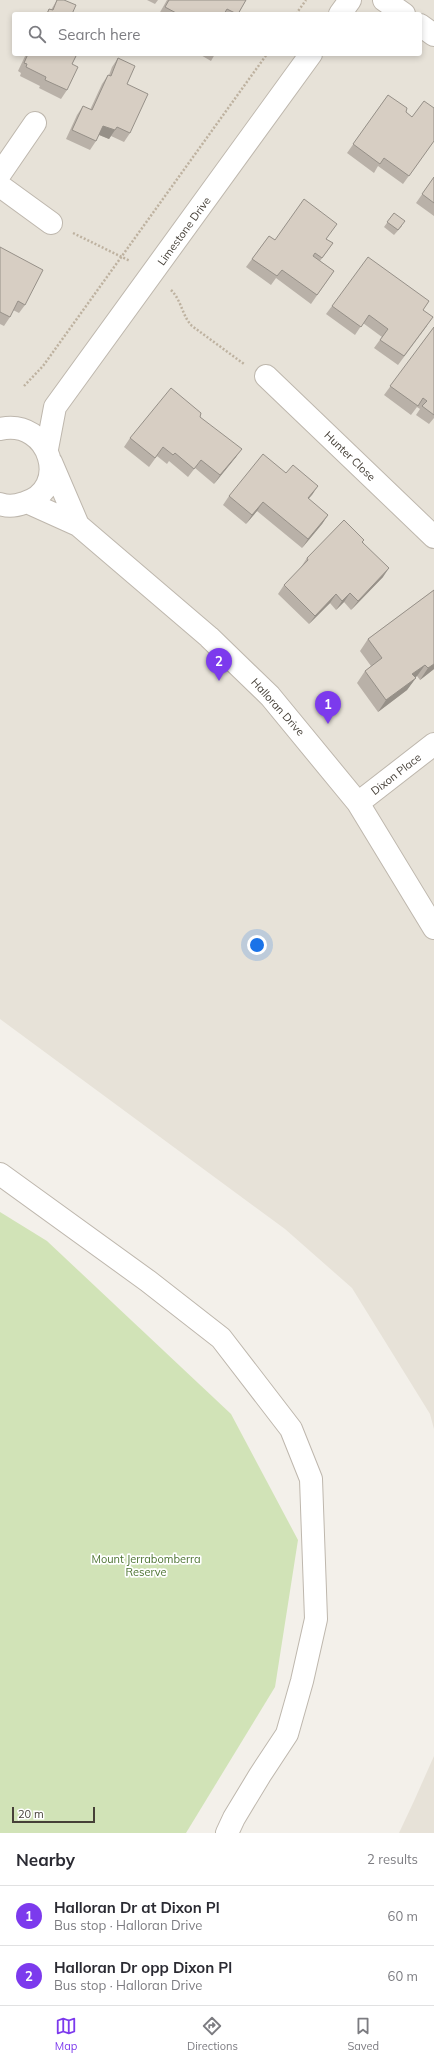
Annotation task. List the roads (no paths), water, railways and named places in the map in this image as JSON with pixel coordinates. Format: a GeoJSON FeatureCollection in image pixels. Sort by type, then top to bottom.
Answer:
{"type":"FeatureCollection","features":[{"type":"Feature","properties":{"kind":"street"},"geometry":{"type":"LineString","coordinates":[[341,12],[350,0]]}},
{"type":"Feature","properties":{"kind":"street"},"geometry":{"type":"LineString","coordinates":[[384,0],[401,12]]}},
{"type":"Feature","properties":{"kind":"street"},"geometry":{"type":"LineString","coordinates":[[422,26],[434,35]]}},
{"type":"Feature","properties":{"kind":"street","name":"Limestone Drive"},"geometry":{"type":"LineString","coordinates":[[8,429],[55,407],[310,56]]}},
{"type":"Feature","properties":{"kind":"street"},"geometry":{"type":"LineString","coordinates":[[0,174],[35,123]]}},
{"type":"Feature","properties":{"kind":"street"},"geometry":{"type":"LineString","coordinates":[[0,186],[51,223]]}},
{"type":"Feature","properties":{"kind":"street","name":"Hunter Close"},"geometry":{"type":"LineString","coordinates":[[266,376],[434,537]]}},
{"type":"Feature","properties":{"kind":"street","name":"Limestone Drive"},"geometry":{"type":"LineString","coordinates":[[27,502],[38,496],[46,486],[50,474],[49,455],[55,407]]}},
{"type":"Feature","properties":{"kind":"street"},"geometry":{"type":"LineString","coordinates":[[8,429],[29,431],[39,439],[49,455]]}},
{"type":"Feature","properties":{"kind":"street","name":"Halloran Drive"},"geometry":{"type":"LineString","coordinates":[[49,455],[78,525]]}},
{"type":"Feature","properties":{"kind":"street"},"geometry":{"type":"LineString","coordinates":[[0,504],[16,506],[27,502]]}},
{"type":"Feature","properties":{"kind":"street","name":"Halloran Drive"},"geometry":{"type":"LineString","coordinates":[[27,502],[78,525],[210,637],[259,685],[307,739],[358,803],[434,928]]}},
{"type":"Feature","properties":{"kind":"street","name":"Dixon Place"},"geometry":{"type":"LineString","coordinates":[[358,803],[434,744]]}},
{"type":"Feature","properties":{"kind":"street"},"geometry":{"type":"LineString","coordinates":[[0,1174],[142,1276],[221,1338],[291,1429],[311,1479],[316,1619],[302,1681],[287,1734],[245,1799],[227,1833]]}},
{"type":"Feature","properties":{"kind":"place","name":"Halloran Dr opp Dixon Pl"},"geometry":{"type":"Point","coordinates":[219,681]}},
{"type":"Feature","properties":{"kind":"place","name":"Halloran Dr at Dixon Pl"},"geometry":{"type":"Point","coordinates":[328,724]}},
{"type":"Feature","properties":{"kind":"park label","name":"Mount Jerrabomberra Reserve"},"geometry":{"type":"Point","coordinates":[146,1565]}}]}
